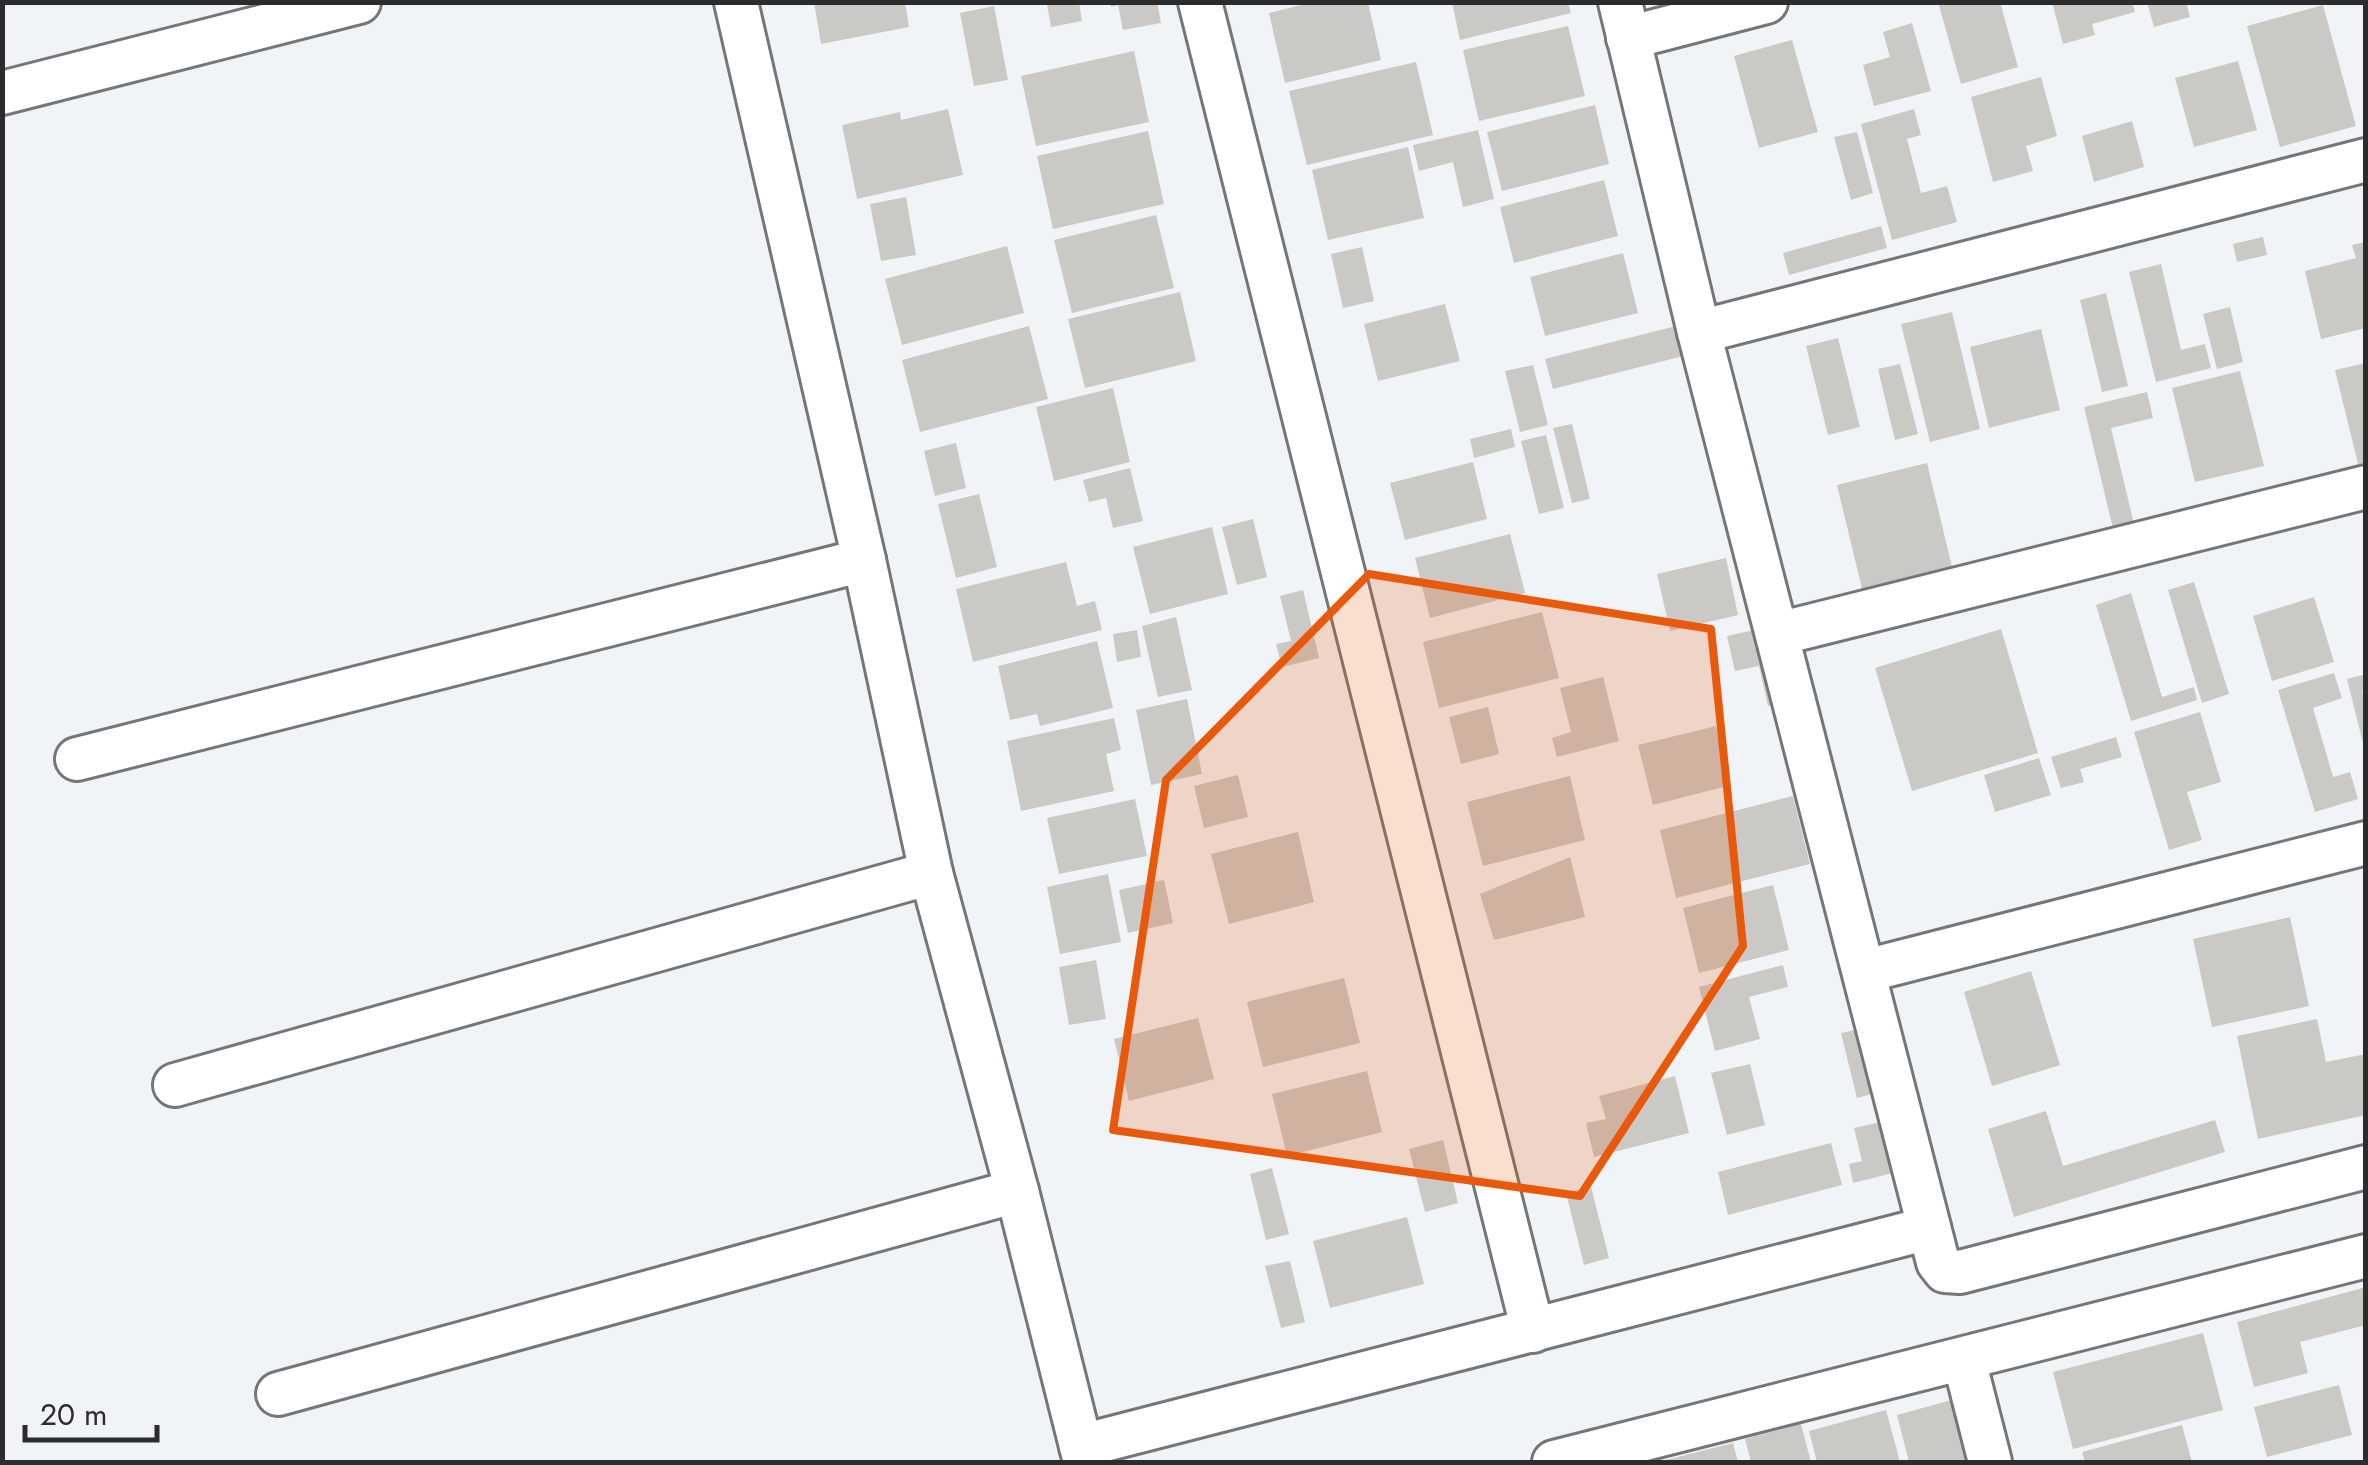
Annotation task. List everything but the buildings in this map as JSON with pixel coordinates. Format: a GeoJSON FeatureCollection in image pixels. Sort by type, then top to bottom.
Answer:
{"type":"FeatureCollection","features":[{"type":"Feature","properties":{"kind":"street"},"geometry":{"type":"LineString","coordinates":[[2,93],[359,2]]}},
{"type":"Feature","properties":{"kind":"street"},"geometry":{"type":"LineString","coordinates":[[736,2],[864,560],[930,873],[1018,1191],[1083,1454],[1929,1228]]}},
{"type":"Feature","properties":{"kind":"street"},"geometry":{"type":"LineString","coordinates":[[1200,2],[1533,1331]]}},
{"type":"Feature","properties":{"kind":"street"},"geometry":{"type":"LineString","coordinates":[[1766,2],[1624,20],[1699,332],[1938,1262],[1946,1272],[1960,1272],[2366,1167]]}},
{"type":"Feature","properties":{"kind":"street"},"geometry":{"type":"LineString","coordinates":[[1699,332],[2366,160]]}},
{"type":"Feature","properties":{"kind":"street"},"geometry":{"type":"LineString","coordinates":[[1778,634],[2366,487]]}},
{"type":"Feature","properties":{"kind":"street"},"geometry":{"type":"LineString","coordinates":[[77,759],[864,560]]}},
{"type":"Feature","properties":{"kind":"street"},"geometry":{"type":"LineString","coordinates":[[1866,971],[2366,843]]}},
{"type":"Feature","properties":{"kind":"street"},"geometry":{"type":"LineString","coordinates":[[175,1086],[930,873]]}},
{"type":"Feature","properties":{"kind":"street"},"geometry":{"type":"LineString","coordinates":[[278,1394],[1018,1191]]}},
{"type":"Feature","properties":{"kind":"street"},"geometry":{"type":"LineString","coordinates":[[1561,1462],[2366,1256]]}},
{"type":"Feature","properties":{"kind":"street"},"geometry":{"type":"LineString","coordinates":[[1964,1360],[1990,1462]]}},
{"type":"Feature","properties":{"kind":"highlighted area"},"geometry":{"type":"Polygon","coordinates":[[[1369,574],[1711,629],[1743,946],[1580,1196],[1113,1130],[1166,780],[1369,574]]]}}]}
